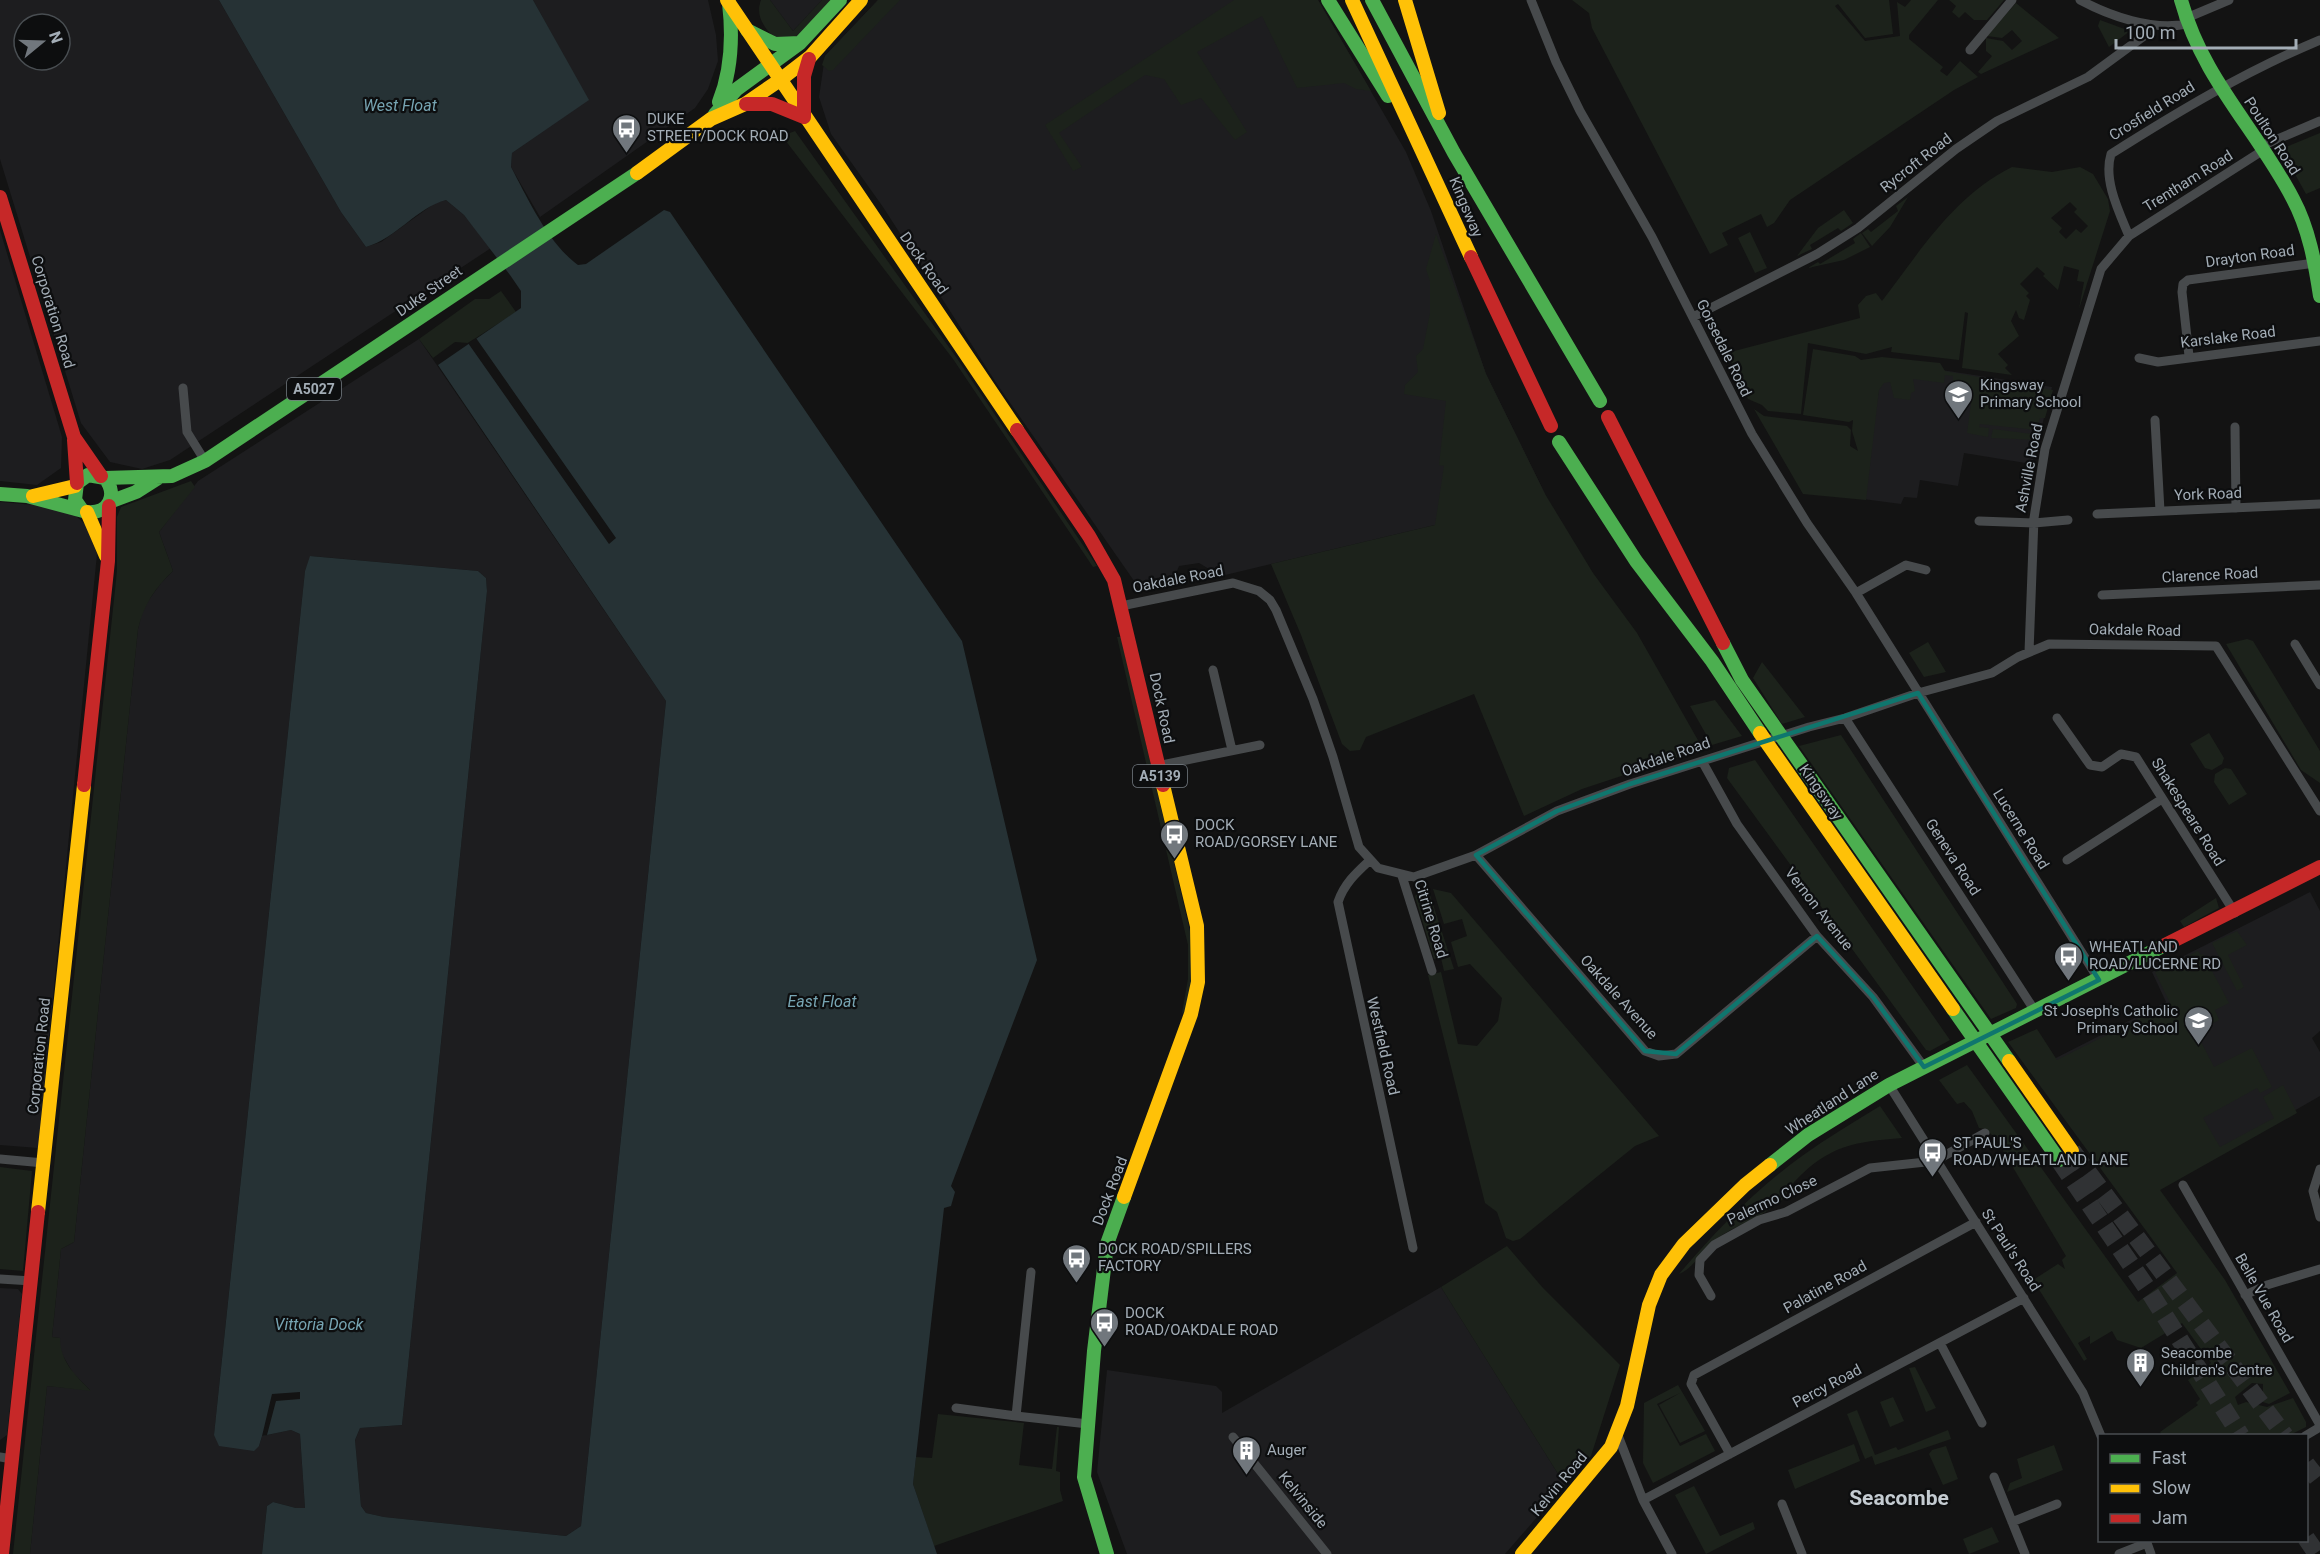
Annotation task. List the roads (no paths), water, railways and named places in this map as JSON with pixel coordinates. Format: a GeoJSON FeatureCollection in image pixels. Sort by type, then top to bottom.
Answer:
{"type":"FeatureCollection","features":[{"type":"Feature","properties":{"kind":"main road","name":"A5027"},"geometry":{"type":"LineString","coordinates":[[771,67],[800,43],[840,0]]}},
{"type":"Feature","properties":{"kind":"main road","name":"A5027"},"geometry":{"type":"LineString","coordinates":[[780,81],[811,56],[861,0]]}},
{"type":"Feature","properties":{"kind":"main road"},"geometry":{"type":"LineString","coordinates":[[1328,0],[1428,161]]}},
{"type":"Feature","properties":{"kind":"main road","name":"Kingsway"},"geometry":{"type":"LineString","coordinates":[[1352,0],[1428,161],[1504,335],[1551,426]]}},
{"type":"Feature","properties":{"kind":"main road","name":"Kingsway"},"geometry":{"type":"LineString","coordinates":[[1372,0],[1422,100],[1600,401]]}},
{"type":"Feature","properties":{"kind":"main road"},"geometry":{"type":"LineString","coordinates":[[1405,0],[1452,148]]}},
{"type":"Feature","properties":{"kind":"main road","name":"Poulton Road"},"geometry":{"type":"LineString","coordinates":[[2181,0],[2190,37],[2220,88],[2292,198],[2308,233],[2320,296]]}},
{"type":"Feature","properties":{"kind":"main road"},"geometry":{"type":"LineString","coordinates":[[711,118],[725,90],[731,57],[729,1]]}},
{"type":"Feature","properties":{"kind":"main road","name":"Dock Road"},"geometry":{"type":"LineString","coordinates":[[729,1],[804,117],[1089,536],[1114,580],[1157,766],[1180,848],[1197,926],[1198,982],[1191,1014],[1107,1244],[1088,1424],[1084,1477],[1107,1554]]}},
{"type":"Feature","properties":{"kind":"main road"},"geometry":{"type":"LineString","coordinates":[[745,28],[775,44],[800,43]]}},
{"type":"Feature","properties":{"kind":"main road"},"geometry":{"type":"LineString","coordinates":[[744,104],[772,104],[804,117],[804,76],[811,56]]}},
{"type":"Feature","properties":{"kind":"main road","name":"Duke Street"},"geometry":{"type":"LineString","coordinates":[[103,477],[172,476],[205,461],[551,229],[610,193],[711,118],[736,89],[771,67]]}},
{"type":"Feature","properties":{"kind":"main road","name":"Duke Street"},"geometry":{"type":"LineString","coordinates":[[711,118],[744,104],[780,81]]}},
{"type":"Feature","properties":{"kind":"main road","name":"Corporation Road"},"geometry":{"type":"LineString","coordinates":[[0,197],[74,437],[76,485]]}},
{"type":"Feature","properties":{"kind":"main road","name":"Kingsway"},"geometry":{"type":"LineString","coordinates":[[1608,417],[1742,680],[2072,1151]]}},
{"type":"Feature","properties":{"kind":"main road","name":"Corporation Road"},"geometry":{"type":"LineString","coordinates":[[74,437],[103,477]]}},
{"type":"Feature","properties":{"kind":"main road","name":"Kingsway"},"geometry":{"type":"LineString","coordinates":[[1559,442],[1636,561],[1712,661],[1785,770],[2059,1160]]}},
{"type":"Feature","properties":{"kind":"main road"},"geometry":{"type":"LineString","coordinates":[[0,494],[27,496],[85,511],[100,512],[110,503],[112,488],[103,477],[88,475],[76,485],[27,496]]}},
{"type":"Feature","properties":{"kind":"main road","name":"Duke Street"},"geometry":{"type":"LineString","coordinates":[[110,503],[136,492],[158,478]]}},
{"type":"Feature","properties":{"kind":"main road"},"geometry":{"type":"LineString","coordinates":[[76,485],[75,500],[85,511]]}},
{"type":"Feature","properties":{"kind":"main road","name":"Corporation Road"},"geometry":{"type":"LineString","coordinates":[[2,1554],[6,1458],[32,1281],[108,561],[110,503]]}},
{"type":"Feature","properties":{"kind":"main road","name":"Corporation Road"},"geometry":{"type":"LineString","coordinates":[[85,511],[108,561]]}},
{"type":"Feature","properties":{"kind":"main road","name":"Wheatland Lane"},"geometry":{"type":"LineString","coordinates":[[1617,1432],[1627,1406],[1649,1305],[1661,1275],[1684,1244],[1745,1185],[1808,1135],[1889,1085],[1945,1055],[2235,913],[2320,867]]}},
{"type":"Feature","properties":{"kind":"main road","name":"Kelvin Road"},"geometry":{"type":"LineString","coordinates":[[1522,1554],[1611,1447],[1617,1432]]}},
{"type":"Feature","properties":{"kind":"street"},"geometry":{"type":"LineString","coordinates":[[1533,4],[1543,0]]}},
{"type":"Feature","properties":{"kind":"street"},"geometry":{"type":"LineString","coordinates":[[1970,50],[2012,0]]}},
{"type":"Feature","properties":{"kind":"street"},"geometry":{"type":"LineString","coordinates":[[2080,0],[2148,24],[2164,27],[2185,21],[2229,0]]}},
{"type":"Feature","properties":{"kind":"street","name":"Gorsedale Road"},"geometry":{"type":"LineString","coordinates":[[1533,4],[1556,62],[1580,111],[1652,237],[1752,435],[1807,524],[1856,593],[1918,693]]}},
{"type":"Feature","properties":{"kind":"street","name":"Rycroft Road"},"geometry":{"type":"LineString","coordinates":[[1693,317],[1817,254],[1858,228],[1956,149],[1997,121],[2088,77],[2148,33],[2148,24]]}},
{"type":"Feature","properties":{"kind":"street"},"geometry":{"type":"LineString","coordinates":[[2220,88],[2265,63],[2320,40]]}},
{"type":"Feature","properties":{"kind":"street","name":"Crosfield Road"},"geometry":{"type":"LineString","coordinates":[[2129,236],[2114,201],[2109,163],[2111,154],[2220,88]]}},
{"type":"Feature","properties":{"kind":"street","name":"Trentham Road"},"geometry":{"type":"LineString","coordinates":[[2129,236],[2261,149],[2320,121]]}},
{"type":"Feature","properties":{"kind":"street","name":"Ashville Road"},"geometry":{"type":"LineString","coordinates":[[2029,652],[2034,523],[2046,444],[2101,269],[2129,236]]}},
{"type":"Feature","properties":{"kind":"street","name":"Drayton Road"},"geometry":{"type":"LineString","coordinates":[[2189,356],[2182,292],[2183,284],[2188,280],[2315,263]]}},
{"type":"Feature","properties":{"kind":"street","name":"Karslake Road"},"geometry":{"type":"LineString","coordinates":[[2139,358],[2158,362],[2320,340]]}},
{"type":"Feature","properties":{"kind":"street"},"geometry":{"type":"LineString","coordinates":[[183,387],[188,432],[205,461]]}},
{"type":"Feature","properties":{"kind":"street"},"geometry":{"type":"LineString","coordinates":[[2156,420],[2160,511]]}},
{"type":"Feature","properties":{"kind":"street"},"geometry":{"type":"LineString","coordinates":[[2235,427],[2236,508]]}},
{"type":"Feature","properties":{"kind":"street","name":"York Road"},"geometry":{"type":"LineString","coordinates":[[2097,514],[2320,504]]}},
{"type":"Feature","properties":{"kind":"street"},"geometry":{"type":"LineString","coordinates":[[1979,521],[2034,523],[2068,520]]}},
{"type":"Feature","properties":{"kind":"street"},"geometry":{"type":"LineString","coordinates":[[1856,593],[1906,565],[1926,570]]}},
{"type":"Feature","properties":{"kind":"street","name":"Oakdale Road"},"geometry":{"type":"LineString","coordinates":[[1121,606],[1233,583],[1246,585],[1270,600],[1313,699],[1333,757],[1352,828],[1359,847],[1369,861]]}},
{"type":"Feature","properties":{"kind":"street","name":"Clarence Road"},"geometry":{"type":"LineString","coordinates":[[2102,595],[2320,585]]}},
{"type":"Feature","properties":{"kind":"street","name":"Oakdale Road"},"geometry":{"type":"LineString","coordinates":[[1402,876],[1414,877],[1426,874],[1476,855],[1557,812],[1702,761],[1845,718],[1918,693],[1992,673],[2029,652],[2049,644],[2216,646],[2320,811]]}},
{"type":"Feature","properties":{"kind":"street"},"geometry":{"type":"LineString","coordinates":[[2295,644],[2320,685]]}},
{"type":"Feature","properties":{"kind":"street"},"geometry":{"type":"LineString","coordinates":[[1213,670],[1232,750]]}},
{"type":"Feature","properties":{"kind":"street","name":"Lucerne Road"},"geometry":{"type":"LineString","coordinates":[[1918,693],[2099,980]]}},
{"type":"Feature","properties":{"kind":"street","name":"Geneva Road"},"geometry":{"type":"LineString","coordinates":[[1845,718],[2032,1013]]}},
{"type":"Feature","properties":{"kind":"street","name":"Shakespeare Road"},"geometry":{"type":"LineString","coordinates":[[2057,718],[2090,765],[2102,766],[2121,754],[2136,757],[2235,913]]}},
{"type":"Feature","properties":{"kind":"street"},"geometry":{"type":"LineString","coordinates":[[1157,766],[1260,745]]}},
{"type":"Feature","properties":{"kind":"street","name":"Vernon Avenue"},"geometry":{"type":"LineString","coordinates":[[1702,761],[1737,824],[1817,936],[1873,997],[1924,1067]]}},
{"type":"Feature","properties":{"kind":"street"},"geometry":{"type":"LineString","coordinates":[[2067,860],[2162,800]]}},
{"type":"Feature","properties":{"kind":"street","name":"Oakdale Avenue"},"geometry":{"type":"LineString","coordinates":[[1476,855],[1645,1051],[1659,1056],[1676,1054],[1817,936]]}},
{"type":"Feature","properties":{"kind":"street"},"geometry":{"type":"LineString","coordinates":[[1369,861],[1402,876]]}},
{"type":"Feature","properties":{"kind":"street","name":"Westfield Road"},"geometry":{"type":"LineString","coordinates":[[1369,861],[1346,885],[1338,902],[1343,935],[1413,1248]]}},
{"type":"Feature","properties":{"kind":"street","name":"Citrine Road"},"geometry":{"type":"LineString","coordinates":[[1402,876],[1432,971]]}},
{"type":"Feature","properties":{"kind":"street","name":"St Paul's Road"},"geometry":{"type":"LineString","coordinates":[[1889,1085],[2083,1393],[2101,1434]]}},
{"type":"Feature","properties":{"kind":"street"},"geometry":{"type":"LineString","coordinates":[[1935,1161],[1985,1133]]}},
{"type":"Feature","properties":{"kind":"street"},"geometry":{"type":"LineString","coordinates":[[0,1159],[44,1163]]}},
{"type":"Feature","properties":{"kind":"street","name":"Palermo Close"},"geometry":{"type":"LineString","coordinates":[[1711,1296],[1699,1275],[1700,1260],[1714,1245],[1759,1220],[1786,1212],[1870,1168],[1935,1161]]}},
{"type":"Feature","properties":{"kind":"street"},"geometry":{"type":"LineString","coordinates":[[2320,1168],[2313,1191],[2320,1217]]}},
{"type":"Feature","properties":{"kind":"street","name":"Belle Vue Road"},"geometry":{"type":"LineString","coordinates":[[2183,1185],[2320,1426]]}},
{"type":"Feature","properties":{"kind":"street","name":"Palatine Road"},"geometry":{"type":"LineString","coordinates":[[1730,1454],[1691,1380],[1694,1375],[1976,1222]]}},
{"type":"Feature","properties":{"kind":"street"},"geometry":{"type":"LineString","coordinates":[[2245,1295],[2267,1285],[2320,1269]]}},
{"type":"Feature","properties":{"kind":"street"},"geometry":{"type":"LineString","coordinates":[[1016,1416],[1031,1272]]}},
{"type":"Feature","properties":{"kind":"street"},"geometry":{"type":"LineString","coordinates":[[0,1279],[32,1281]]}},
{"type":"Feature","properties":{"kind":"street","name":"Percy Road"},"geometry":{"type":"LineString","coordinates":[[1643,1500],[2024,1298]]}},
{"type":"Feature","properties":{"kind":"street"},"geometry":{"type":"LineString","coordinates":[[1940,1343],[1982,1423]]}},
{"type":"Feature","properties":{"kind":"street"},"geometry":{"type":"LineString","coordinates":[[956,1408],[1088,1424]]}},
{"type":"Feature","properties":{"kind":"street"},"geometry":{"type":"LineString","coordinates":[[2307,1434],[2320,1426]]}},
{"type":"Feature","properties":{"kind":"street"},"geometry":{"type":"LineString","coordinates":[[1617,1432],[1643,1500],[1672,1554]]}},
{"type":"Feature","properties":{"kind":"street","name":"Kelvinside"},"geometry":{"type":"LineString","coordinates":[[1233,1437],[1327,1554]]}},
{"type":"Feature","properties":{"kind":"street"},"geometry":{"type":"LineString","coordinates":[[1994,1478],[2025,1554]]}},
{"type":"Feature","properties":{"kind":"street"},"geometry":{"type":"LineString","coordinates":[[1782,1504],[1802,1554]]}},
{"type":"Feature","properties":{"kind":"street"},"geometry":{"type":"LineString","coordinates":[[2012,1522],[2057,1504]]}},
{"type":"Feature","properties":{"kind":"street"},"geometry":{"type":"LineString","coordinates":[[2119,1554],[2146,1542],[2151,1554]]}},
{"type":"Feature","properties":{"kind":"water","name":"East Float"},"geometry":{"type":"Polygon","coordinates":[[[219,0],[533,0],[589,100],[512,153],[511,167],[548,233],[567,256],[578,265],[586,264],[664,210],[670,212],[962,641],[1037,960],[951,1186],[955,1192],[951,1206],[944,1208],[913,1484],[937,1554],[262,1554],[267,1506],[273,1502],[305,1508],[300,1434],[291,1430],[262,1436],[259,1446],[254,1451],[219,1446],[214,1435],[305,571],[310,556],[478,571],[486,578],[487,591],[402,1425],[360,1428],[355,1440],[361,1506],[366,1513],[384,1517],[566,1536],[581,1526],[666,701],[438,365],[521,308],[521,291],[464,215],[446,200],[425,209],[387,237],[366,247],[341,212],[219,0]]]}},
{"type":"Feature","properties":{"kind":"tunnel"},"geometry":{"type":"LineString","coordinates":[[2072,1151],[2284,1434]]}},
{"type":"Feature","properties":{"kind":"tunnel"},"geometry":{"type":"LineString","coordinates":[[2059,1160],[2147,1288],[2240,1434]]}},
{"type":"Feature","properties":{"kind":"tunnel"},"geometry":{"type":"LineString","coordinates":[[2308,1467],[2320,1482]]}},
{"type":"Feature","properties":{"kind":"tunnel"},"geometry":{"type":"LineString","coordinates":[[2308,1541],[2317,1554]]}},
{"type":"Feature","properties":{"kind":"place","name":"DUKE STREET/DOCK ROAD"},"geometry":{"type":"Point","coordinates":[626,154]}},
{"type":"Feature","properties":{"kind":"place","name":"Kingsway Primary School"},"geometry":{"type":"Point","coordinates":[1959,420]}},
{"type":"Feature","properties":{"kind":"place","name":"DOCK ROAD/GORSEY LANE"},"geometry":{"type":"Point","coordinates":[1174,860]}},
{"type":"Feature","properties":{"kind":"place","name":"WHEATLAND ROAD/LUCERNE RD"},"geometry":{"type":"Point","coordinates":[2068,982]}},
{"type":"Feature","properties":{"kind":"place","name":"St Joseph's Catholic Primary School"},"geometry":{"type":"Point","coordinates":[2199,1046]}},
{"type":"Feature","properties":{"kind":"place","name":"ST PAUL'S ROAD/WHEATLAND LANE"},"geometry":{"type":"Point","coordinates":[1932,1178]}},
{"type":"Feature","properties":{"kind":"place","name":"DOCK ROAD/SPILLERS FACTORY"},"geometry":{"type":"Point","coordinates":[1077,1284]}},
{"type":"Feature","properties":{"kind":"place","name":"DOCK ROAD/OAKDALE ROAD"},"geometry":{"type":"Point","coordinates":[1104,1348]}},
{"type":"Feature","properties":{"kind":"place","name":"Seacombe Children's Centre"},"geometry":{"type":"Point","coordinates":[2140,1388]}},
{"type":"Feature","properties":{"kind":"place","name":"Auger"},"geometry":{"type":"Point","coordinates":[1246,1476]}},
{"type":"Feature","properties":{"kind":"district","name":"Seacombe"},"geometry":{"type":"Point","coordinates":[1899,1498]}},
{"type":"Feature","properties":{"kind":"water label","name":"West Float"},"geometry":{"type":"Point","coordinates":[400,105]}},
{"type":"Feature","properties":{"kind":"water label","name":"Vittoria Dock"},"geometry":{"type":"Point","coordinates":[319,1324]}}]}
